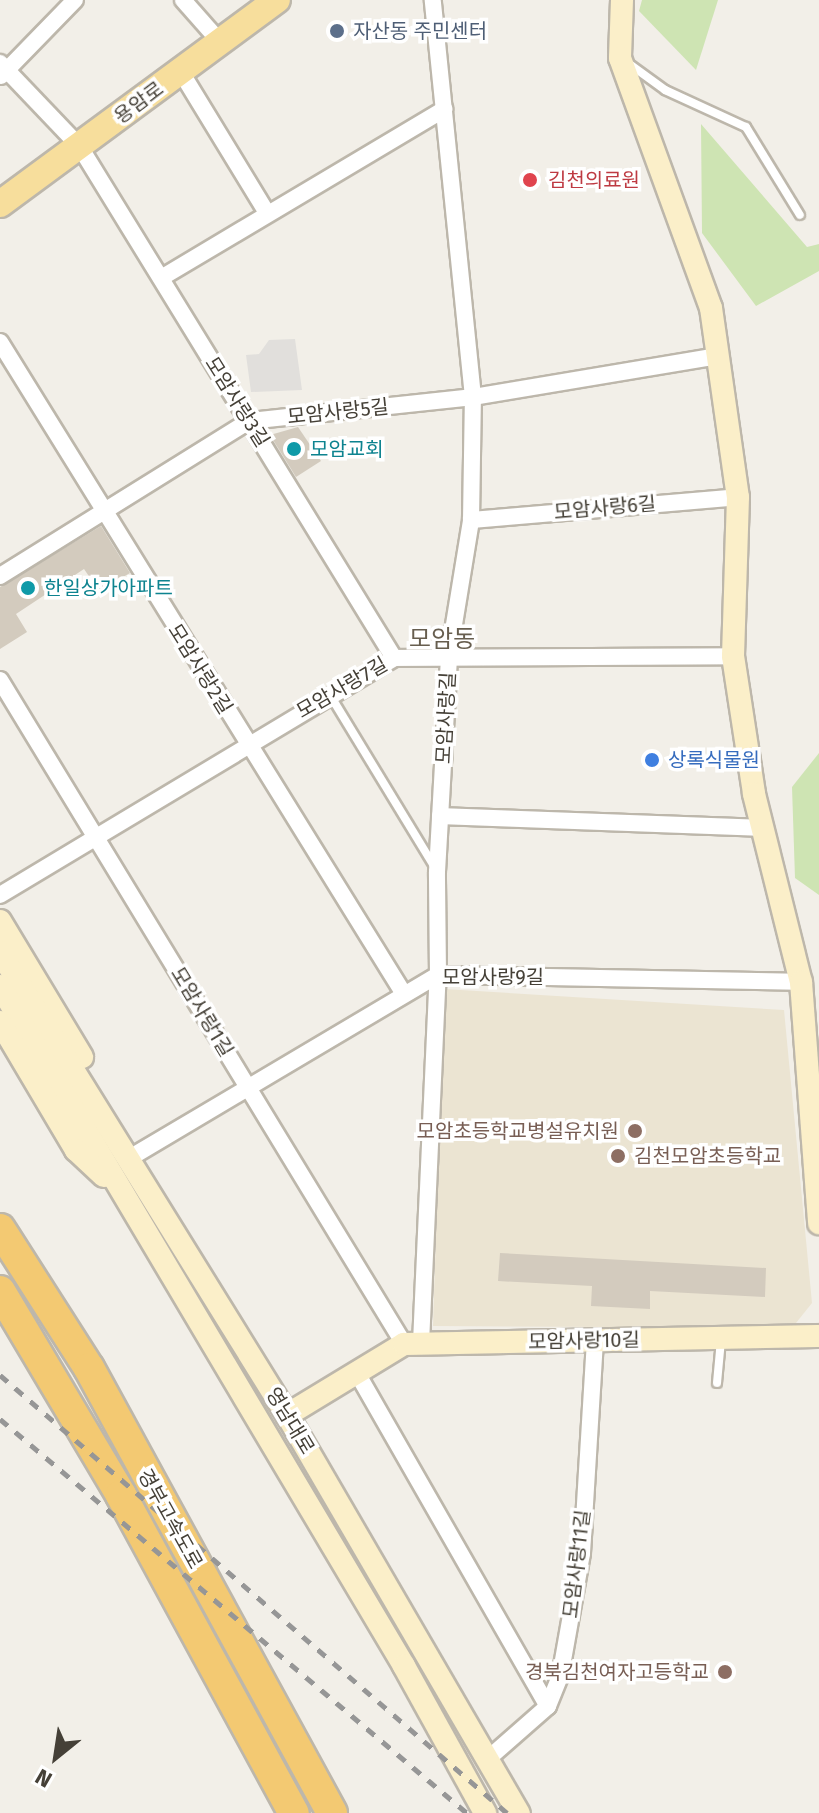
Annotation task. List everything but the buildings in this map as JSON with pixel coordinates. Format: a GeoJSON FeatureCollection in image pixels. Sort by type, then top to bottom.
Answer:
{"type":"FeatureCollection","features":[{"type":"Feature","properties":{"kind":"highway","name":"경부고속도로"},"geometry":{"type":"LineString","coordinates":[[0,1229],[89,1368],[332,1813]]}},
{"type":"Feature","properties":{"kind":"highway","name":"경부고속도로"},"geometry":{"type":"LineString","coordinates":[[0,1291],[121,1495],[294,1813]]}},
{"type":"Feature","properties":{"kind":"main road","name":"용암로"},"geometry":{"type":"LineString","coordinates":[[0,204],[277,0]]}},
{"type":"Feature","properties":{"kind":"main road"},"geometry":{"type":"LineString","coordinates":[[622,0],[620,58],[711,308],[738,497],[733,656],[764,828],[801,982],[819,1223]]}},
{"type":"Feature","properties":{"kind":"main road"},"geometry":{"type":"LineString","coordinates":[[0,921],[138,1153],[135,1193]]}},
{"type":"Feature","properties":{"kind":"main road"},"geometry":{"type":"LineString","coordinates":[[0,952],[43,1040]]}},
{"type":"Feature","properties":{"kind":"main road"},"geometry":{"type":"LineString","coordinates":[[0,986],[43,1040]]}},
{"type":"Feature","properties":{"kind":"main road"},"geometry":{"type":"LineString","coordinates":[[0,1022],[76,1150],[135,1193]]}},
{"type":"Feature","properties":{"kind":"main road","name":"영남대로"},"geometry":{"type":"LineString","coordinates":[[43,1040],[135,1193],[485,1813]]}},
{"type":"Feature","properties":{"kind":"main road","name":"영남대로"},"geometry":{"type":"LineString","coordinates":[[135,1193],[287,1415],[490,1757],[519,1813]]}},
{"type":"Feature","properties":{"kind":"main road","name":"모암사랑10길"},"geometry":{"type":"LineString","coordinates":[[412,1343],[819,1336]]}},
{"type":"Feature","properties":{"kind":"main road"},"geometry":{"type":"LineString","coordinates":[[287,1415],[412,1343]]}},
{"type":"Feature","properties":{"kind":"street"},"geometry":{"type":"LineString","coordinates":[[2,70],[75,0]]}},
{"type":"Feature","properties":{"kind":"street"},"geometry":{"type":"LineString","coordinates":[[183,0],[221,43]]}},
{"type":"Feature","properties":{"kind":"street","name":"모암사랑길"},"geometry":{"type":"LineString","coordinates":[[412,1343],[438,975],[437,872],[449,655],[471,520],[473,397],[433,0]]}},
{"type":"Feature","properties":{"kind":"street","name":"모암사랑3길"},"geometry":{"type":"LineString","coordinates":[[2,70],[80,147],[394,658]]}},
{"type":"Feature","properties":{"kind":"street"},"geometry":{"type":"LineString","coordinates":[[181,72],[267,213]]}},
{"type":"Feature","properties":{"kind":"street"},"geometry":{"type":"LineString","coordinates":[[161,278],[444,109]]}},
{"type":"Feature","properties":{"kind":"street","name":"모암사랑2길"},"geometry":{"type":"LineString","coordinates":[[0,342],[246,744],[404,994]]}},
{"type":"Feature","properties":{"kind":"street","name":"모암사랑5길"},"geometry":{"type":"LineString","coordinates":[[0,576],[249,421],[473,397],[718,356]]}},
{"type":"Feature","properties":{"kind":"street","name":"모암사랑6길"},"geometry":{"type":"LineString","coordinates":[[471,520],[738,497]]}},
{"type":"Feature","properties":{"kind":"street","name":"모암사랑7길"},"geometry":{"type":"LineString","coordinates":[[0,895],[329,694],[394,658],[449,655],[733,656]]}},
{"type":"Feature","properties":{"kind":"street","name":"모암사랑1길"},"geometry":{"type":"LineString","coordinates":[[0,680],[248,1088],[412,1343]]}},
{"type":"Feature","properties":{"kind":"street"},"geometry":{"type":"LineString","coordinates":[[440,816],[764,828]]}},
{"type":"Feature","properties":{"kind":"street","name":"모암사랑9길"},"geometry":{"type":"LineString","coordinates":[[138,1153],[438,975],[801,982]]}},
{"type":"Feature","properties":{"kind":"street","name":"모암사랑11길"},"geometry":{"type":"LineString","coordinates":[[490,1757],[548,1706],[560,1677],[582,1553],[595,1341]]}},
{"type":"Feature","properties":{"kind":"street"},"geometry":{"type":"LineString","coordinates":[[357,1373],[548,1706]]}},
{"type":"Feature","properties":{"kind":"lane"},"geometry":{"type":"LineString","coordinates":[[620,58],[675,95],[746,127],[800,215]]}},
{"type":"Feature","properties":{"kind":"lane"},"geometry":{"type":"LineString","coordinates":[[329,694],[437,872]]}},
{"type":"Feature","properties":{"kind":"lane"},"geometry":{"type":"LineString","coordinates":[[717,1383],[721,1340]]}},
{"type":"Feature","properties":{"kind":"shaded area"},"geometry":{"type":"Polygon","coordinates":[[[295,339],[302,390],[251,392],[246,355],[259,354],[269,340],[295,339]]]}},
{"type":"Feature","properties":{"kind":"shaded area","name":"김천모암초등학교"},"geometry":{"type":"Polygon","coordinates":[[[444,989],[784,1010],[812,1303],[792,1328],[433,1326],[444,989]]]}},
{"type":"Feature","properties":{"kind":"green space"},"geometry":{"type":"Polygon","coordinates":[[[642,0],[718,0],[696,70],[639,11],[642,0]]]}},
{"type":"Feature","properties":{"kind":"green space"},"geometry":{"type":"Polygon","coordinates":[[[701,124],[807,247],[819,244],[819,271],[756,306],[702,233],[701,124]]]}},
{"type":"Feature","properties":{"kind":"green space"},"geometry":{"type":"Polygon","coordinates":[[[819,753],[819,895],[795,878],[792,787],[819,753]]]}},
{"type":"Feature","properties":{"kind":"railway"},"geometry":{"type":"LineString","coordinates":[[0,1375],[507,1813]]}},
{"type":"Feature","properties":{"kind":"railway"},"geometry":{"type":"LineString","coordinates":[[0,1419],[467,1813]]}},
{"type":"Feature","properties":{"kind":"place","name":"자산동 주민센터"},"geometry":{"type":"Point","coordinates":[337,31]}},
{"type":"Feature","properties":{"kind":"place","name":"김천의료원"},"geometry":{"type":"Point","coordinates":[530,180]}},
{"type":"Feature","properties":{"kind":"place","name":"모암교회"},"geometry":{"type":"Point","coordinates":[294,449]}},
{"type":"Feature","properties":{"kind":"place","name":"한일상가아파트"},"geometry":{"type":"Point","coordinates":[28,588]}},
{"type":"Feature","properties":{"kind":"place","name":"상록식물원"},"geometry":{"type":"Point","coordinates":[652,760]}},
{"type":"Feature","properties":{"kind":"place","name":"모암초등학교병설유치원"},"geometry":{"type":"Point","coordinates":[635,1131]}},
{"type":"Feature","properties":{"kind":"place","name":"김천모암초등학교"},"geometry":{"type":"Point","coordinates":[618,1156]}},
{"type":"Feature","properties":{"kind":"place","name":"경북김천여자고등학교"},"geometry":{"type":"Point","coordinates":[725,1672]}},
{"type":"Feature","properties":{"kind":"district","name":"모암동"},"geometry":{"type":"Point","coordinates":[442,640]}}]}
